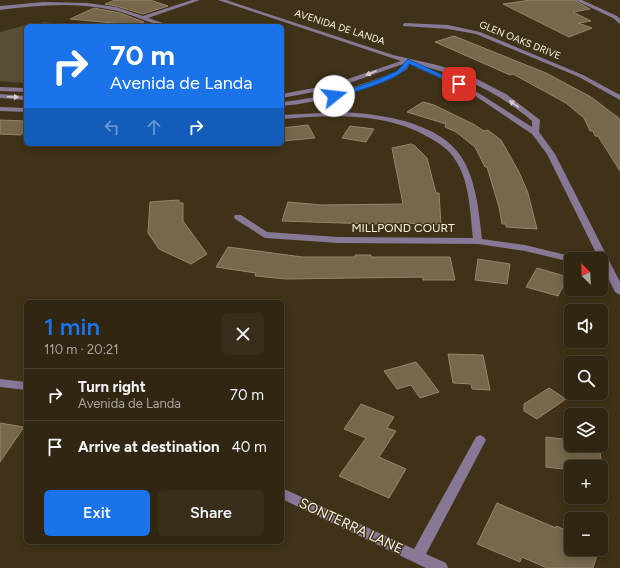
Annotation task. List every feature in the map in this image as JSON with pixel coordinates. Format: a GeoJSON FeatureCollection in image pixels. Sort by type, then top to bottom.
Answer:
{"type":"FeatureCollection","features":[{"type":"Feature","properties":{"kind":"street"},"geometry":{"type":"LineString","coordinates":[[142,18],[196,0]]}},
{"type":"Feature","properties":{"kind":"street","name":"AVENIDA DE LANDA"},"geometry":{"type":"LineString","coordinates":[[221,0],[408,61],[442,68],[500,94],[536,120],[535,132]]}},
{"type":"Feature","properties":{"kind":"street"},"geometry":{"type":"LineString","coordinates":[[578,0],[615,17],[620,22]]}},
{"type":"Feature","properties":{"kind":"street"},"geometry":{"type":"LineString","coordinates":[[0,8],[50,3],[86,4],[118,9],[162,24]]}},
{"type":"Feature","properties":{"kind":"street","name":"GLEN OAKS DRIVE"},"geometry":{"type":"LineString","coordinates":[[405,25],[448,27],[478,33],[581,76],[620,98]]}},
{"type":"Feature","properties":{"kind":"street"},"geometry":{"type":"LineString","coordinates":[[284,96],[328,88],[388,66],[408,61]]}},
{"type":"Feature","properties":{"kind":"street"},"geometry":{"type":"LineString","coordinates":[[284,104],[310,101],[357,90],[399,72],[405,68],[408,61]]}},
{"type":"Feature","properties":{"kind":"street","name":"AVENIDA DE LANDA"},"geometry":{"type":"LineString","coordinates":[[408,61],[467,88],[500,108],[518,123],[535,132],[551,154],[597,252]]}},
{"type":"Feature","properties":{"kind":"street"},"geometry":{"type":"LineString","coordinates":[[0,89],[24,90]]}},
{"type":"Feature","properties":{"kind":"street"},"geometry":{"type":"LineString","coordinates":[[0,96],[24,98]]}},
{"type":"Feature","properties":{"kind":"street"},"geometry":{"type":"LineString","coordinates":[[0,109],[24,110]]}},
{"type":"Feature","properties":{"kind":"street"},"geometry":{"type":"LineString","coordinates":[[284,117],[332,113],[369,116],[403,123],[433,136],[455,153],[462,164],[474,203],[478,241]]}},
{"type":"Feature","properties":{"kind":"street","name":"MILLPOND COURT"},"geometry":{"type":"LineString","coordinates":[[238,217],[265,235],[301,239],[478,241],[525,248],[564,257]]}},
{"type":"Feature","properties":{"kind":"street"},"geometry":{"type":"LineString","coordinates":[[608,268],[620,270]]}},
{"type":"Feature","properties":{"kind":"street","name":"AVENIDA DE LANDA"},"geometry":{"type":"LineString","coordinates":[[608,273],[620,292]]}},
{"type":"Feature","properties":{"kind":"street"},"geometry":{"type":"LineString","coordinates":[[0,383],[24,386]]}},
{"type":"Feature","properties":{"kind":"street"},"geometry":{"type":"LineString","coordinates":[[417,557],[480,440]]}},
{"type":"Feature","properties":{"kind":"street","name":"SONTERRA LANE"},"geometry":{"type":"LineString","coordinates":[[284,494],[441,568]]}},
{"type":"Feature","properties":{"kind":"shaded area"},"geometry":{"type":"Polygon","coordinates":[[[45,22],[59,24],[32,24],[45,22]]]}},
{"type":"Feature","properties":{"kind":"shaded area"},"geometry":{"type":"Polygon","coordinates":[[[24,26],[24,83],[0,81],[0,32],[24,26]]]}},
{"type":"Feature","properties":{"kind":"building"},"geometry":{"type":"Polygon","coordinates":[[[115,0],[150,0],[168,6],[143,14],[105,4],[115,0]]]}},
{"type":"Feature","properties":{"kind":"building"},"geometry":{"type":"Polygon","coordinates":[[[531,0],[574,0],[590,9],[573,12],[591,21],[578,23],[592,28],[569,37],[503,4],[531,0]]]}},
{"type":"Feature","properties":{"kind":"building"},"geometry":{"type":"Polygon","coordinates":[[[94,8],[120,13],[144,22],[137,24],[123,24],[70,19],[94,8]]]}},
{"type":"Feature","properties":{"kind":"building"},"geometry":{"type":"Polygon","coordinates":[[[454,36],[546,73],[591,97],[620,119],[620,171],[598,136],[595,136],[593,131],[590,131],[584,118],[566,103],[513,74],[510,75],[435,42],[454,36]]]}},
{"type":"Feature","properties":{"kind":"building"},"geometry":{"type":"Polygon","coordinates":[[[423,102],[434,105],[484,131],[488,130],[501,140],[519,172],[528,193],[537,229],[506,227],[506,224],[502,224],[499,207],[487,167],[485,167],[475,147],[456,132],[445,127],[446,124],[407,112],[423,102]]]}},
{"type":"Feature","properties":{"kind":"building"},"geometry":{"type":"Polygon","coordinates":[[[0,120],[24,121],[24,131],[21,135],[0,134],[0,120]]]}},
{"type":"Feature","properties":{"kind":"building"},"geometry":{"type":"Polygon","coordinates":[[[308,125],[315,138],[284,141],[284,128],[308,125]]]}},
{"type":"Feature","properties":{"kind":"building"},"geometry":{"type":"Polygon","coordinates":[[[350,126],[374,129],[366,142],[342,138],[350,126]]]}},
{"type":"Feature","properties":{"kind":"building"},"geometry":{"type":"Polygon","coordinates":[[[411,144],[427,158],[436,193],[439,193],[441,225],[387,222],[387,224],[372,224],[282,221],[288,202],[322,205],[403,204],[392,148],[411,144]]]}},
{"type":"Feature","properties":{"kind":"building"},"geometry":{"type":"Polygon","coordinates":[[[179,200],[179,203],[183,203],[183,221],[207,254],[191,264],[159,249],[148,233],[150,202],[179,200]]]}},
{"type":"Feature","properties":{"kind":"building"},"geometry":{"type":"Polygon","coordinates":[[[228,247],[302,257],[355,257],[355,255],[371,255],[371,257],[450,257],[455,280],[423,280],[423,277],[286,279],[255,276],[256,273],[216,267],[228,247]]]}},
{"type":"Feature","properties":{"kind":"building"},"geometry":{"type":"Polygon","coordinates":[[[478,259],[510,264],[507,284],[475,280],[478,259]]]}},
{"type":"Feature","properties":{"kind":"building"},"geometry":{"type":"Polygon","coordinates":[[[537,268],[564,276],[564,285],[558,296],[526,287],[537,268]]]}},
{"type":"Feature","properties":{"kind":"building"},"geometry":{"type":"Polygon","coordinates":[[[448,354],[483,355],[490,390],[472,389],[471,384],[453,383],[448,354]]]}},
{"type":"Feature","properties":{"kind":"building"},"geometry":{"type":"Polygon","coordinates":[[[416,362],[439,392],[420,398],[411,385],[397,389],[384,371],[416,362]]]}},
{"type":"Feature","properties":{"kind":"building"},"geometry":{"type":"Polygon","coordinates":[[[549,388],[564,398],[565,400],[537,419],[524,411],[524,404],[549,388]]]}},
{"type":"Feature","properties":{"kind":"building"},"geometry":{"type":"Polygon","coordinates":[[[361,404],[394,417],[387,428],[396,431],[379,457],[406,469],[389,498],[339,476],[366,438],[344,429],[361,404]]]}},
{"type":"Feature","properties":{"kind":"building"},"geometry":{"type":"Polygon","coordinates":[[[0,423],[24,427],[0,462],[0,423]]]}},
{"type":"Feature","properties":{"kind":"building"},"geometry":{"type":"Polygon","coordinates":[[[546,437],[564,439],[564,452],[600,452],[601,460],[564,460],[564,469],[546,467],[546,437]]]}},
{"type":"Feature","properties":{"kind":"building"},"geometry":{"type":"Polygon","coordinates":[[[497,503],[556,528],[556,526],[564,529],[564,556],[597,556],[593,568],[547,568],[522,557],[520,562],[477,544],[497,503]]]}},
{"type":"Feature","properties":{"kind":"route"},"geometry":{"type":"LineString","coordinates":[[334,96],[376,83],[405,68],[408,61],[459,84]]}}]}
